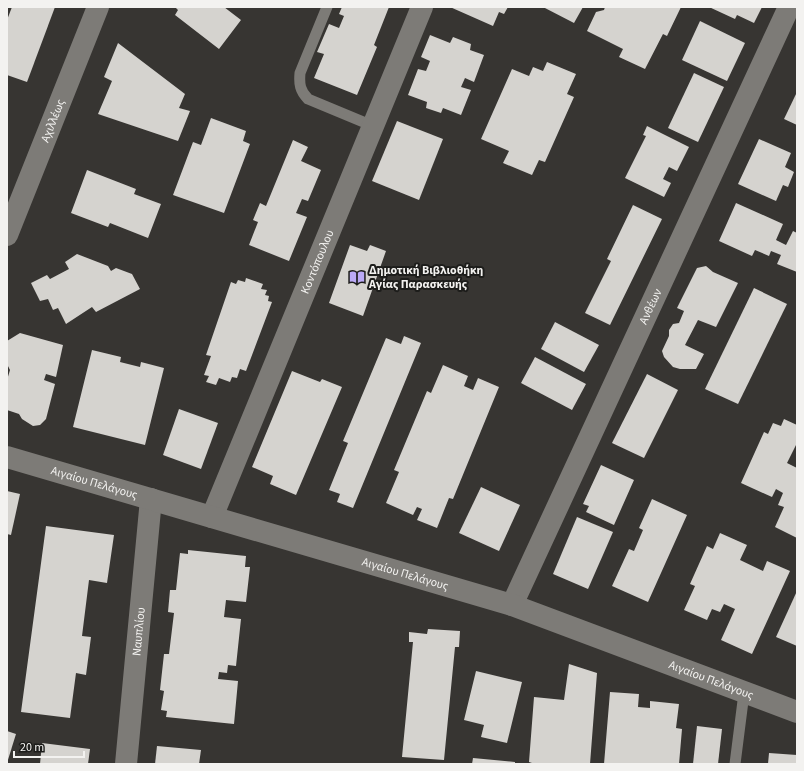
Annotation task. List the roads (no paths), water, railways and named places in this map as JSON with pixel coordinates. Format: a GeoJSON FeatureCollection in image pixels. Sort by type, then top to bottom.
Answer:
{"type":"FeatureCollection","features":[{"type":"Feature","properties":{"kind":"street","name":"Αχιλλέως"},"geometry":{"type":"LineString","coordinates":[[7,235],[98,7]]}},
{"type":"Feature","properties":{"kind":"street","name":"Κοντόπουλου"},"geometry":{"type":"LineString","coordinates":[[212,517],[422,7]]}},
{"type":"Feature","properties":{"kind":"street","name":"Ανθέων"},"geometry":{"type":"LineString","coordinates":[[512,605],[789,7]]}},
{"type":"Feature","properties":{"kind":"street","name":"Αιγαίου Πελάγους"},"geometry":{"type":"LineString","coordinates":[[7,456],[512,605],[797,712]]}},
{"type":"Feature","properties":{"kind":"street","name":"Ναυπλίου"},"geometry":{"type":"LineString","coordinates":[[126,764],[151,499]]}},
{"type":"Feature","properties":{"kind":"lane"},"geometry":{"type":"LineString","coordinates":[[327,7],[300,73],[299,83],[301,92],[308,99],[373,126]]}},
{"type":"Feature","properties":{"kind":"lane"},"geometry":{"type":"LineString","coordinates":[[736,764],[744,692]]}},
{"type":"Feature","properties":{"kind":"place","name":"Δημοτική Βιβλιοθήκη Αγίας Παρασκευής"},"geometry":{"type":"Point","coordinates":[357,277]}}]}
